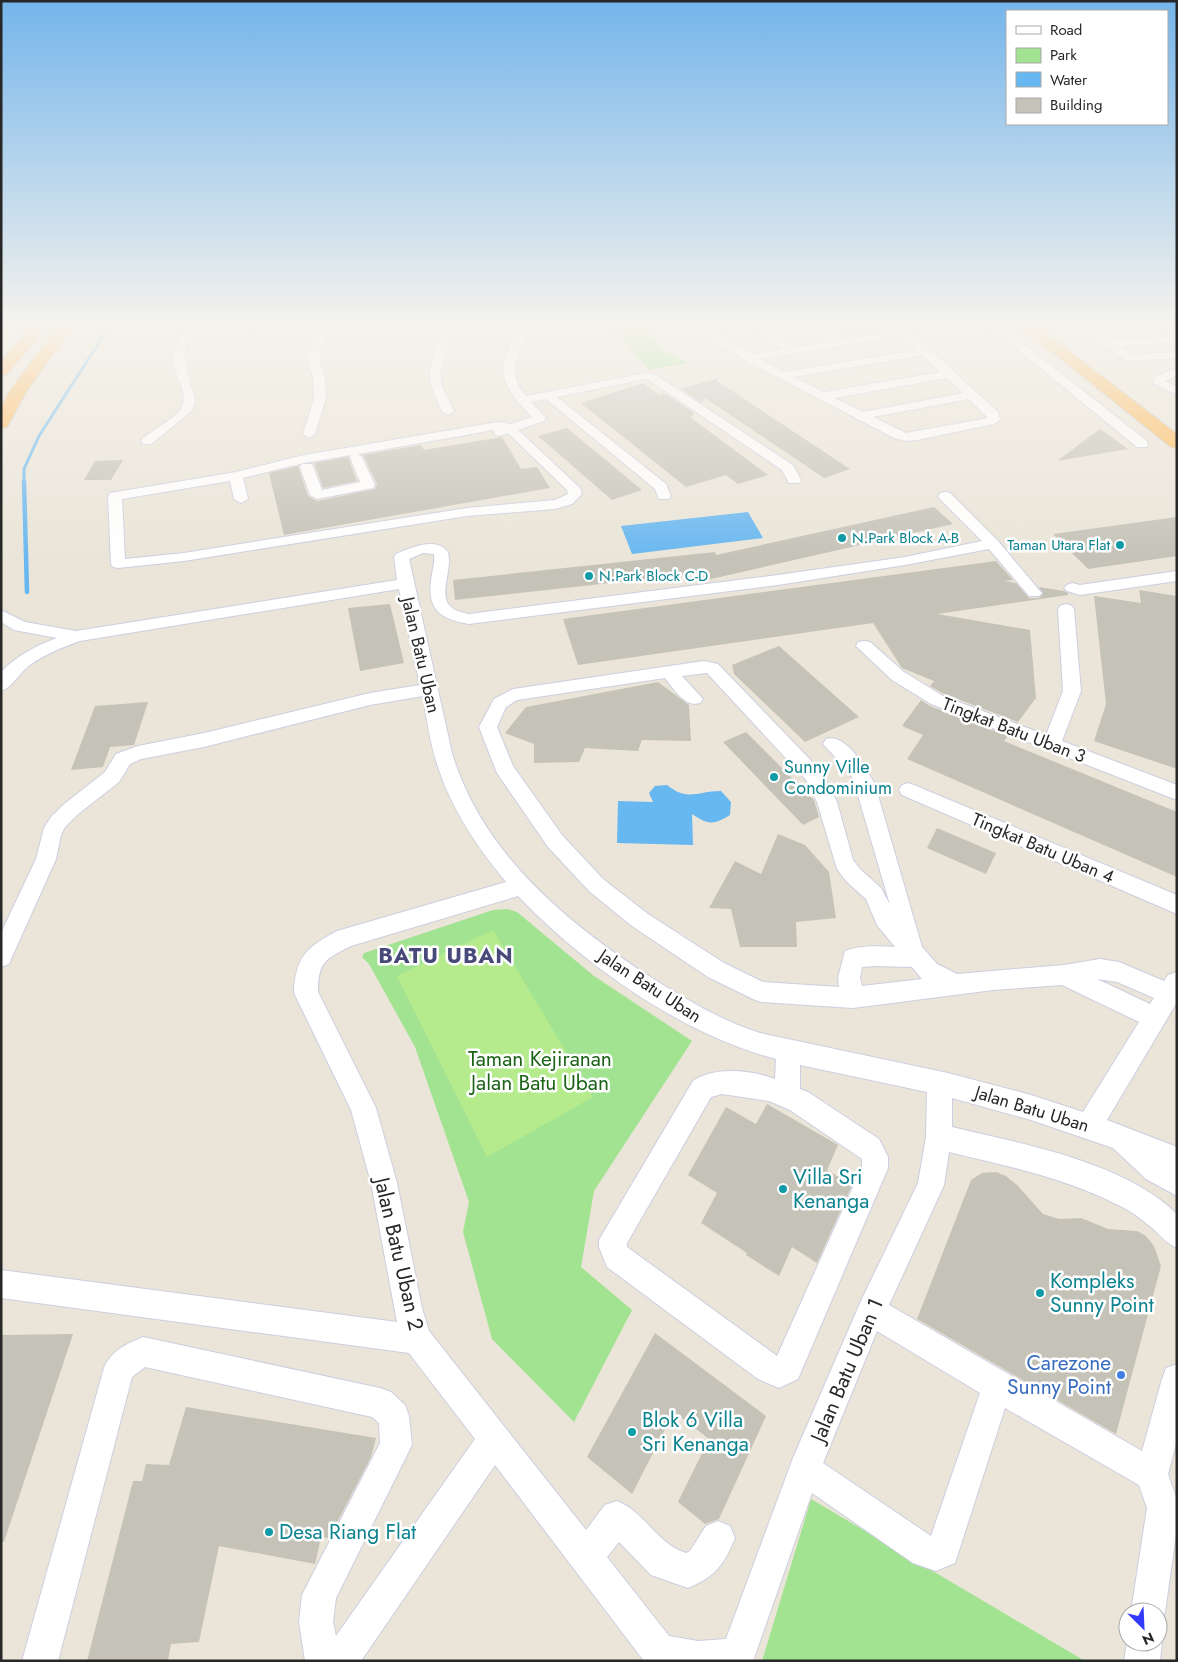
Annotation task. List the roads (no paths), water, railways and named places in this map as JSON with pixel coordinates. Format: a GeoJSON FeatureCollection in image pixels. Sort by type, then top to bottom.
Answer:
{"type":"FeatureCollection","features":[{"type":"Feature","properties":{"kind":"highway"},"geometry":{"type":"LineString","coordinates":[[1,423],[11,405]]}},
{"type":"Feature","properties":{"kind":"highway"},"geometry":{"type":"LineString","coordinates":[[1128,405],[1177,443]]}},
{"type":"Feature","properties":{"kind":"highway"},"geometry":{"type":"LineString","coordinates":[[1151,405],[1177,424]]}},
{"type":"Feature","properties":{"kind":"street"},"geometry":{"type":"LineString","coordinates":[[147,441],[186,411],[189,405]]}},
{"type":"Feature","properties":{"kind":"street"},"geometry":{"type":"LineString","coordinates":[[308,434],[318,405]]}},
{"type":"Feature","properties":{"kind":"street"},"geometry":{"type":"LineString","coordinates":[[445,405],[448,410]]}},
{"type":"Feature","properties":{"kind":"street"},"geometry":{"type":"LineString","coordinates":[[236,476],[266,474],[502,432],[509,427],[540,418],[527,405]]}},
{"type":"Feature","properties":{"kind":"street"},"geometry":{"type":"LineString","coordinates":[[560,405],[661,487],[664,496]]}},
{"type":"Feature","properties":{"kind":"street"},"geometry":{"type":"LineString","coordinates":[[693,405],[788,468],[794,480]]}},
{"type":"Feature","properties":{"kind":"street"},"geometry":{"type":"LineString","coordinates":[[839,405],[906,437],[994,420],[994,415],[983,405]]}},
{"type":"Feature","properties":{"kind":"street"},"geometry":{"type":"LineString","coordinates":[[860,416],[921,405]]}},
{"type":"Feature","properties":{"kind":"street"},"geometry":{"type":"LineString","coordinates":[[1093,405],[1142,444]]}},
{"type":"Feature","properties":{"kind":"street"},"geometry":{"type":"LineString","coordinates":[[498,426],[509,427],[519,439],[573,488],[575,494],[572,498],[563,503],[551,505],[467,512],[184,557],[118,564],[115,496],[236,476],[304,459],[498,426]]}},
{"type":"Feature","properties":{"kind":"street"},"geometry":{"type":"LineString","coordinates":[[307,467],[316,495],[368,485],[356,457]]}},
{"type":"Feature","properties":{"kind":"street"},"geometry":{"type":"LineString","coordinates":[[236,476],[241,499]]}},
{"type":"Feature","properties":{"kind":"street"},"geometry":{"type":"LineString","coordinates":[[945,496],[993,544],[1034,593]]}},
{"type":"Feature","properties":{"kind":"street","name":"Jalan Batu Uban"},"geometry":{"type":"LineString","coordinates":[[993,544],[906,561],[778,580],[469,619],[454,618],[444,611],[438,600],[438,575],[443,558],[442,552],[434,548],[423,548],[401,557],[441,745],[451,777],[461,800],[489,848],[522,886],[598,954],[642,984],[730,1034],[788,1050],[940,1083],[1089,1126],[1151,1148],[1177,1161]]}},
{"type":"Feature","properties":{"kind":"street"},"geometry":{"type":"LineString","coordinates":[[1072,588],[1080,590],[1177,576]]}},
{"type":"Feature","properties":{"kind":"street","name":"Jalan Batu Uban"},"geometry":{"type":"LineString","coordinates":[[1,685],[20,662],[38,651],[77,636],[405,583]]}},
{"type":"Feature","properties":{"kind":"street"},"geometry":{"type":"LineString","coordinates":[[1052,745],[1072,691],[1066,609]]}},
{"type":"Feature","properties":{"kind":"street","name":"Jalan Batu Uban"},"geometry":{"type":"LineString","coordinates":[[1,615],[20,626],[77,636]]}},
{"type":"Feature","properties":{"kind":"street","name":"Tingkat Batu Uban 3"},"geometry":{"type":"LineString","coordinates":[[864,646],[886,668],[907,683],[937,700],[1177,793]]}},
{"type":"Feature","properties":{"kind":"street"},"geometry":{"type":"LineString","coordinates":[[955,985],[929,971],[885,919],[874,894],[853,875],[844,862],[827,802],[815,777],[712,668],[704,667],[513,695],[500,703],[491,718],[488,727],[504,768],[556,841],[596,885],[640,920],[716,970],[761,992],[853,998],[955,985],[1064,975],[1100,969],[1119,972],[1174,988],[1089,1126]]}},
{"type":"Feature","properties":{"kind":"street"},"geometry":{"type":"LineString","coordinates":[[669,672],[694,699]]}},
{"type":"Feature","properties":{"kind":"street"},"geometry":{"type":"LineString","coordinates":[[1,957],[46,860],[51,834],[58,822],[70,810],[112,777],[123,759],[370,699],[430,689]]}},
{"type":"Feature","properties":{"kind":"street"},"geometry":{"type":"LineString","coordinates":[[832,744],[857,770],[865,785],[916,955]]}},
{"type":"Feature","properties":{"kind":"street","name":"Tingkat Batu Uban 4"},"geometry":{"type":"LineString","coordinates":[[909,790],[1177,905]]}},
{"type":"Feature","properties":{"kind":"street","name":"Jalan Batu Uban 2"},"geometry":{"type":"LineString","coordinates":[[522,886],[345,938],[325,948],[309,962],[306,993],[363,1108],[384,1183],[403,1282],[417,1339],[587,1557],[657,1655],[712,1660],[739,1658]]}},
{"type":"Feature","properties":{"kind":"street"},"geometry":{"type":"LineString","coordinates":[[853,998],[849,978],[853,958],[916,955]]}},
{"type":"Feature","properties":{"kind":"street"},"geometry":{"type":"LineString","coordinates":[[1064,975],[1122,1001],[1154,1018]]}},
{"type":"Feature","properties":{"kind":"street"},"geometry":{"type":"LineString","coordinates":[[787,1096],[788,1050]]}},
{"type":"Feature","properties":{"kind":"street"},"geometry":{"type":"LineString","coordinates":[[722,1082],[769,1089],[787,1096],[799,1100],[870,1148],[875,1157],[875,1168],[787,1368],[779,1373],[769,1368],[617,1257],[613,1247],[613,1240],[702,1089],[708,1084],[722,1082]]}},
{"type":"Feature","properties":{"kind":"street","name":"Jalan Batu Uban 1"},"geometry":{"type":"LineString","coordinates":[[739,1658],[804,1469],[871,1311],[931,1184],[939,1138],[940,1083]]}},
{"type":"Feature","properties":{"kind":"street","name":"Jalan Batu Uban"},"geometry":{"type":"LineString","coordinates":[[1116,1136],[1155,1170],[1177,1183]]}},
{"type":"Feature","properties":{"kind":"street"},"geometry":{"type":"LineString","coordinates":[[939,1138],[1097,1179],[1154,1211],[1177,1234]]}},
{"type":"Feature","properties":{"kind":"street"},"geometry":{"type":"LineString","coordinates":[[1,1284],[417,1339]]}},
{"type":"Feature","properties":{"kind":"street"},"geometry":{"type":"LineString","coordinates":[[871,1311],[997,1386],[1152,1474]]}},
{"type":"Feature","properties":{"kind":"street"},"geometry":{"type":"LineString","coordinates":[[40,1661],[119,1368],[143,1352],[380,1403],[394,1416],[396,1445],[319,1595],[316,1622],[323,1661]]}},
{"type":"Feature","properties":{"kind":"street"},"geometry":{"type":"LineString","coordinates":[[1149,1602],[1163,1508],[1152,1474],[1177,1379]]}},
{"type":"Feature","properties":{"kind":"street"},"geometry":{"type":"LineString","coordinates":[[804,1469],[925,1551],[936,1554],[943,1552],[997,1386]]}},
{"type":"Feature","properties":{"kind":"street"},"geometry":{"type":"LineString","coordinates":[[340,1661],[494,1440]]}},
{"type":"Feature","properties":{"kind":"street"},"geometry":{"type":"LineString","coordinates":[[587,1557],[617,1517],[664,1563],[688,1571],[702,1563],[718,1538]]}},
{"type":"Feature","properties":{"kind":"water"},"geometry":{"type":"Polygon","coordinates":[[[748,512],[763,538],[632,554],[621,526],[748,512]]]}},
{"type":"Feature","properties":{"kind":"water"},"geometry":{"type":"Polygon","coordinates":[[[667,785],[674,790],[687,794],[721,791],[731,802],[730,815],[719,821],[706,822],[692,814],[693,845],[617,843],[618,801],[653,802],[649,793],[655,786],[667,785]]]}},
{"type":"Feature","properties":{"kind":"waterway"},"geometry":{"type":"LineString","coordinates":[[24,482],[24,469],[39,436],[59,405]]}},
{"type":"Feature","properties":{"kind":"waterway"},"geometry":{"type":"LineString","coordinates":[[24,482],[27,592]]}},
{"type":"Feature","properties":{"kind":"place","name":"N.Park Block A-B"},"geometry":{"type":"Point","coordinates":[842,538]}},
{"type":"Feature","properties":{"kind":"place","name":"Taman Utara Flat"},"geometry":{"type":"Point","coordinates":[1120,545]}},
{"type":"Feature","properties":{"kind":"place","name":"N.Park Block C-D"},"geometry":{"type":"Point","coordinates":[589,576]}},
{"type":"Feature","properties":{"kind":"place","name":"Sunny Ville Condominium"},"geometry":{"type":"Point","coordinates":[774,777]}},
{"type":"Feature","properties":{"kind":"place","name":"Villa Sri Kenanga"},"geometry":{"type":"Point","coordinates":[783,1189]}},
{"type":"Feature","properties":{"kind":"place","name":"Kompleks Sunny Point"},"geometry":{"type":"Point","coordinates":[1040,1293]}},
{"type":"Feature","properties":{"kind":"place","name":"Carezone Sunny Point"},"geometry":{"type":"Point","coordinates":[1121,1375]}},
{"type":"Feature","properties":{"kind":"place","name":"Blok 6 Villa Sri Kenanga"},"geometry":{"type":"Point","coordinates":[632,1432]}},
{"type":"Feature","properties":{"kind":"place","name":"Desa Riang Flat"},"geometry":{"type":"Point","coordinates":[269,1532]}},
{"type":"Feature","properties":{"kind":"district","name":"BATU UBAN"},"geometry":{"type":"Point","coordinates":[446,955]}},
{"type":"Feature","properties":{"kind":"park label","name":"Taman Kejiranan Jalan Batu Uban"},"geometry":{"type":"Point","coordinates":[540,1071]}}]}
